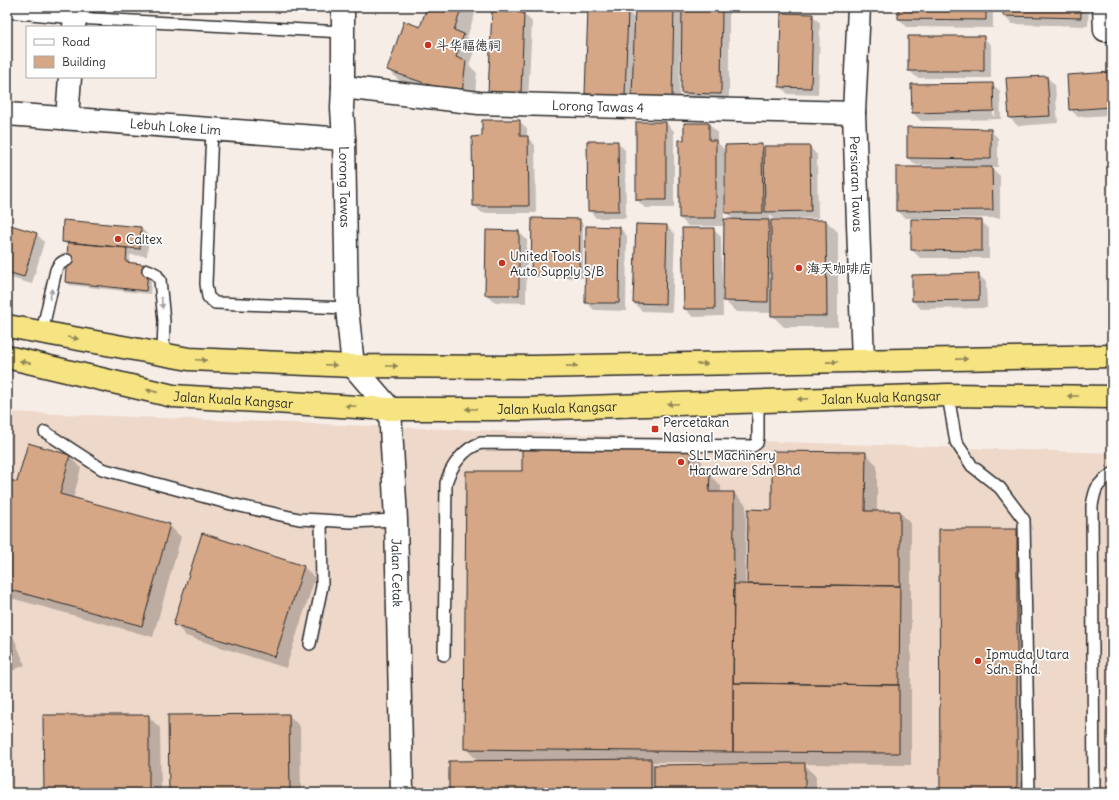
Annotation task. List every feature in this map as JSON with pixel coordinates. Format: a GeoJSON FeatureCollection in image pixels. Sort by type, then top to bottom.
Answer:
{"type":"FeatureCollection","features":[{"type":"Feature","properties":{"kind":"highway"},"geometry":{"type":"LineString","coordinates":[[7,326],[189,359],[353,366],[533,367],[1112,356]]}},
{"type":"Feature","properties":{"kind":"highway","name":"Jalan Kuala Kangsar"},"geometry":{"type":"LineString","coordinates":[[7,357],[172,396],[390,409],[524,409],[948,395],[1112,396]]}},
{"type":"Feature","properties":{"kind":"street","name":"Lorong Tawas"},"geometry":{"type":"LineString","coordinates":[[343,7],[342,108],[344,139],[347,308],[353,366]]}},
{"type":"Feature","properties":{"kind":"street","name":"Persiaran Tawas"},"geometry":{"type":"LineString","coordinates":[[859,7],[854,113],[863,361]]}},
{"type":"Feature","properties":{"kind":"street"},"geometry":{"type":"LineString","coordinates":[[1104,7],[1105,30]]}},
{"type":"Feature","properties":{"kind":"street"},"geometry":{"type":"LineString","coordinates":[[66,118],[70,78]]}},
{"type":"Feature","properties":{"kind":"street","name":"Lorong Tawas 4"},"geometry":{"type":"LineString","coordinates":[[343,87],[479,103],[854,113]]}},
{"type":"Feature","properties":{"kind":"street","name":"Lebuh Loke Lim"},"geometry":{"type":"LineString","coordinates":[[7,114],[344,139]]}},
{"type":"Feature","properties":{"kind":"street"},"geometry":{"type":"LineString","coordinates":[[353,366],[390,409]]}},
{"type":"Feature","properties":{"kind":"street","name":"Jalan Cetak"},"geometry":{"type":"LineString","coordinates":[[390,409],[396,520],[402,793]]}},
{"type":"Feature","properties":{"kind":"lane"},"geometry":{"type":"LineString","coordinates":[[7,12],[343,32]]}},
{"type":"Feature","properties":{"kind":"lane"},"geometry":{"type":"LineString","coordinates":[[212,129],[206,284],[208,297],[214,303],[347,308]]}},
{"type":"Feature","properties":{"kind":"lane"},"geometry":{"type":"LineString","coordinates":[[42,332],[56,270],[59,265],[67,260]]}},
{"type":"Feature","properties":{"kind":"lane"},"geometry":{"type":"LineString","coordinates":[[148,270],[156,274],[160,280],[164,321],[164,354]]}},
{"type":"Feature","properties":{"kind":"lane"},"geometry":{"type":"LineString","coordinates":[[948,395],[956,442],[972,466],[1000,488],[1024,520],[1029,793]]}},
{"type":"Feature","properties":{"kind":"lane"},"geometry":{"type":"LineString","coordinates":[[444,655],[446,483],[453,467],[467,450],[476,444],[481,443],[753,446],[758,437],[758,401]]}},
{"type":"Feature","properties":{"kind":"lane"},"geometry":{"type":"LineString","coordinates":[[46,432],[102,469],[231,504],[299,519],[351,522],[396,520]]}},
{"type":"Feature","properties":{"kind":"lane"},"geometry":{"type":"LineString","coordinates":[[1094,793],[1092,506],[1095,490],[1102,480],[1112,474]]}},
{"type":"Feature","properties":{"kind":"lane"},"geometry":{"type":"LineString","coordinates":[[310,644],[322,586],[321,520]]}},
{"type":"Feature","properties":{"kind":"shaded area"},"geometry":{"type":"Polygon","coordinates":[[[7,412],[1112,453],[1112,793],[7,793],[7,412]]]}},
{"type":"Feature","properties":{"kind":"building","name":"斗华福德祠"},"geometry":{"type":"Polygon","coordinates":[[[427,7],[462,7],[454,30],[464,34],[456,57],[466,61],[462,93],[444,90],[387,70],[404,21],[420,27],[427,7]]]}},
{"type":"Feature","properties":{"kind":"building"},"geometry":{"type":"Polygon","coordinates":[[[635,7],[674,7],[672,98],[632,97],[635,7]]]}},
{"type":"Feature","properties":{"kind":"building"},"geometry":{"type":"Polygon","coordinates":[[[682,7],[722,7],[721,94],[681,93],[682,7]]]}},
{"type":"Feature","properties":{"kind":"building"},"geometry":{"type":"Polygon","coordinates":[[[898,7],[986,7],[986,20],[898,19],[898,7]]]}},
{"type":"Feature","properties":{"kind":"building"},"geometry":{"type":"Polygon","coordinates":[[[1003,7],[1081,7],[1081,18],[1003,16],[1003,7]]]}},
{"type":"Feature","properties":{"kind":"building"},"geometry":{"type":"Polygon","coordinates":[[[588,8],[628,10],[625,96],[585,94],[588,8]]]}},
{"type":"Feature","properties":{"kind":"building"},"geometry":{"type":"Polygon","coordinates":[[[492,11],[524,13],[521,93],[488,92],[492,11]]]}},
{"type":"Feature","properties":{"kind":"building"},"geometry":{"type":"Polygon","coordinates":[[[781,13],[813,14],[811,88],[779,87],[781,13]]]}},
{"type":"Feature","properties":{"kind":"building"},"geometry":{"type":"Polygon","coordinates":[[[908,36],[984,36],[984,71],[908,71],[908,36]]]}},
{"type":"Feature","properties":{"kind":"building"},"geometry":{"type":"Polygon","coordinates":[[[1112,72],[1112,107],[1069,110],[1067,75],[1112,72]]]}},
{"type":"Feature","properties":{"kind":"building"},"geometry":{"type":"Polygon","coordinates":[[[1047,76],[1050,116],[1009,118],[1006,78],[1047,76]]]}},
{"type":"Feature","properties":{"kind":"building"},"geometry":{"type":"Polygon","coordinates":[[[993,83],[994,111],[912,113],[911,84],[993,83]]]}},
{"type":"Feature","properties":{"kind":"building"},"geometry":{"type":"Polygon","coordinates":[[[482,120],[520,120],[520,136],[528,136],[529,206],[473,206],[472,137],[482,136],[482,120]]]}},
{"type":"Feature","properties":{"kind":"building"},"geometry":{"type":"Polygon","coordinates":[[[636,122],[666,122],[666,200],[636,200],[636,122]]]}},
{"type":"Feature","properties":{"kind":"building"},"geometry":{"type":"Polygon","coordinates":[[[684,123],[709,123],[709,140],[716,140],[716,218],[679,218],[679,140],[684,140],[684,123]]]}},
{"type":"Feature","properties":{"kind":"building"},"geometry":{"type":"Polygon","coordinates":[[[907,127],[991,129],[991,159],[907,158],[907,127]]]}},
{"type":"Feature","properties":{"kind":"building"},"geometry":{"type":"Polygon","coordinates":[[[587,141],[618,141],[619,211],[588,211],[587,141]]]}},
{"type":"Feature","properties":{"kind":"building"},"geometry":{"type":"Polygon","coordinates":[[[762,144],[763,213],[725,213],[725,145],[762,144]]]}},
{"type":"Feature","properties":{"kind":"building"},"geometry":{"type":"Polygon","coordinates":[[[764,146],[810,146],[811,211],[765,212],[764,146]]]}},
{"type":"Feature","properties":{"kind":"building"},"geometry":{"type":"Polygon","coordinates":[[[896,167],[992,167],[993,210],[896,211],[896,167]]]}},
{"type":"Feature","properties":{"kind":"building"},"geometry":{"type":"Polygon","coordinates":[[[532,218],[580,219],[579,275],[531,274],[532,218]]]}},
{"type":"Feature","properties":{"kind":"building"},"geometry":{"type":"Polygon","coordinates":[[[724,219],[769,220],[768,302],[723,301],[724,219]]]}},
{"type":"Feature","properties":{"kind":"building"},"geometry":{"type":"Polygon","coordinates":[[[911,219],[982,220],[982,251],[911,250],[911,219]]]}},
{"type":"Feature","properties":{"kind":"building"},"geometry":{"type":"Polygon","coordinates":[[[63,220],[141,227],[140,249],[62,242],[63,220]]]}},
{"type":"Feature","properties":{"kind":"building","name":"海天咖啡店"},"geometry":{"type":"Polygon","coordinates":[[[771,220],[826,220],[827,316],[771,316],[771,220]]]}},
{"type":"Feature","properties":{"kind":"building"},"geometry":{"type":"Polygon","coordinates":[[[7,224],[37,233],[24,277],[7,272],[7,224]]]}},
{"type":"Feature","properties":{"kind":"building"},"geometry":{"type":"Polygon","coordinates":[[[636,224],[667,225],[665,304],[633,303],[636,224]]]}},
{"type":"Feature","properties":{"kind":"building"},"geometry":{"type":"Polygon","coordinates":[[[586,226],[620,227],[619,303],[585,303],[586,226]]]}},
{"type":"Feature","properties":{"kind":"building"},"geometry":{"type":"Polygon","coordinates":[[[682,228],[714,228],[715,309],[684,309],[682,228]]]}},
{"type":"Feature","properties":{"kind":"building","name":"United Tools Auto Supply S/B"},"geometry":{"type":"Polygon","coordinates":[[[486,230],[519,231],[519,295],[485,295],[486,230]]]}},
{"type":"Feature","properties":{"kind":"building"},"geometry":{"type":"Polygon","coordinates":[[[68,242],[127,248],[126,262],[149,265],[146,291],[65,282],[68,242]]]}},
{"type":"Feature","properties":{"kind":"building"},"geometry":{"type":"Polygon","coordinates":[[[979,273],[979,300],[912,301],[912,275],[979,273]]]}},
{"type":"Feature","properties":{"kind":"building"},"geometry":{"type":"Polygon","coordinates":[[[28,443],[70,455],[60,494],[170,524],[142,626],[7,589],[7,479],[17,482],[28,443]]]}},
{"type":"Feature","properties":{"kind":"building"},"geometry":{"type":"Polygon","coordinates":[[[522,448],[691,449],[691,473],[710,474],[709,492],[734,492],[733,752],[464,749],[466,471],[522,471],[522,448]]]}},
{"type":"Feature","properties":{"kind":"building"},"geometry":{"type":"Polygon","coordinates":[[[772,451],[866,452],[865,511],[900,511],[900,586],[747,584],[748,509],[772,510],[772,451]]]}},
{"type":"Feature","properties":{"kind":"building","name":"Ipmuda Utara Sdn. Bhd."},"geometry":{"type":"Polygon","coordinates":[[[939,529],[1017,529],[1017,793],[940,793],[939,529]]]}},
{"type":"Feature","properties":{"kind":"building"},"geometry":{"type":"Polygon","coordinates":[[[202,533],[304,566],[275,657],[173,625],[202,533]]]}},
{"type":"Feature","properties":{"kind":"building"},"geometry":{"type":"Polygon","coordinates":[[[734,584],[900,586],[899,685],[733,683],[734,584]]]}},
{"type":"Feature","properties":{"kind":"building"},"geometry":{"type":"Polygon","coordinates":[[[7,637],[14,654],[7,657],[7,637]]]}},
{"type":"Feature","properties":{"kind":"building"},"geometry":{"type":"Polygon","coordinates":[[[733,683],[899,685],[899,753],[733,752],[733,683]]]}},
{"type":"Feature","properties":{"kind":"building"},"geometry":{"type":"Polygon","coordinates":[[[289,714],[290,793],[169,793],[168,715],[289,714]]]}},
{"type":"Feature","properties":{"kind":"building"},"geometry":{"type":"Polygon","coordinates":[[[43,715],[149,715],[149,793],[44,793],[43,715]]]}},
{"type":"Feature","properties":{"kind":"building"},"geometry":{"type":"Polygon","coordinates":[[[651,759],[651,792],[449,793],[449,761],[651,759]]]}},
{"type":"Feature","properties":{"kind":"building"},"geometry":{"type":"Polygon","coordinates":[[[805,763],[805,793],[654,793],[654,765],[805,763]]]}},
{"type":"Feature","properties":{"kind":"building"},"geometry":{"type":"Polygon","coordinates":[[[651,792],[651,793],[570,793],[651,792]]]}},
{"type":"Feature","properties":{"kind":"place","name":"斗华福德祠"},"geometry":{"type":"Point","coordinates":[428,45]}},
{"type":"Feature","properties":{"kind":"place","name":"Caltex"},"geometry":{"type":"Point","coordinates":[118,239]}},
{"type":"Feature","properties":{"kind":"place","name":"United Tools Auto Supply S/B"},"geometry":{"type":"Point","coordinates":[502,263]}},
{"type":"Feature","properties":{"kind":"place","name":"海天咖啡店"},"geometry":{"type":"Point","coordinates":[799,268]}},
{"type":"Feature","properties":{"kind":"place","name":"Percetakan Nasional"},"geometry":{"type":"Point","coordinates":[655,429]}},
{"type":"Feature","properties":{"kind":"place","name":"SLL Machinery Hardware Sdn Bhd"},"geometry":{"type":"Point","coordinates":[681,462]}},
{"type":"Feature","properties":{"kind":"place","name":"Ipmuda Utara Sdn. Bhd."},"geometry":{"type":"Point","coordinates":[978,661]}}]}
